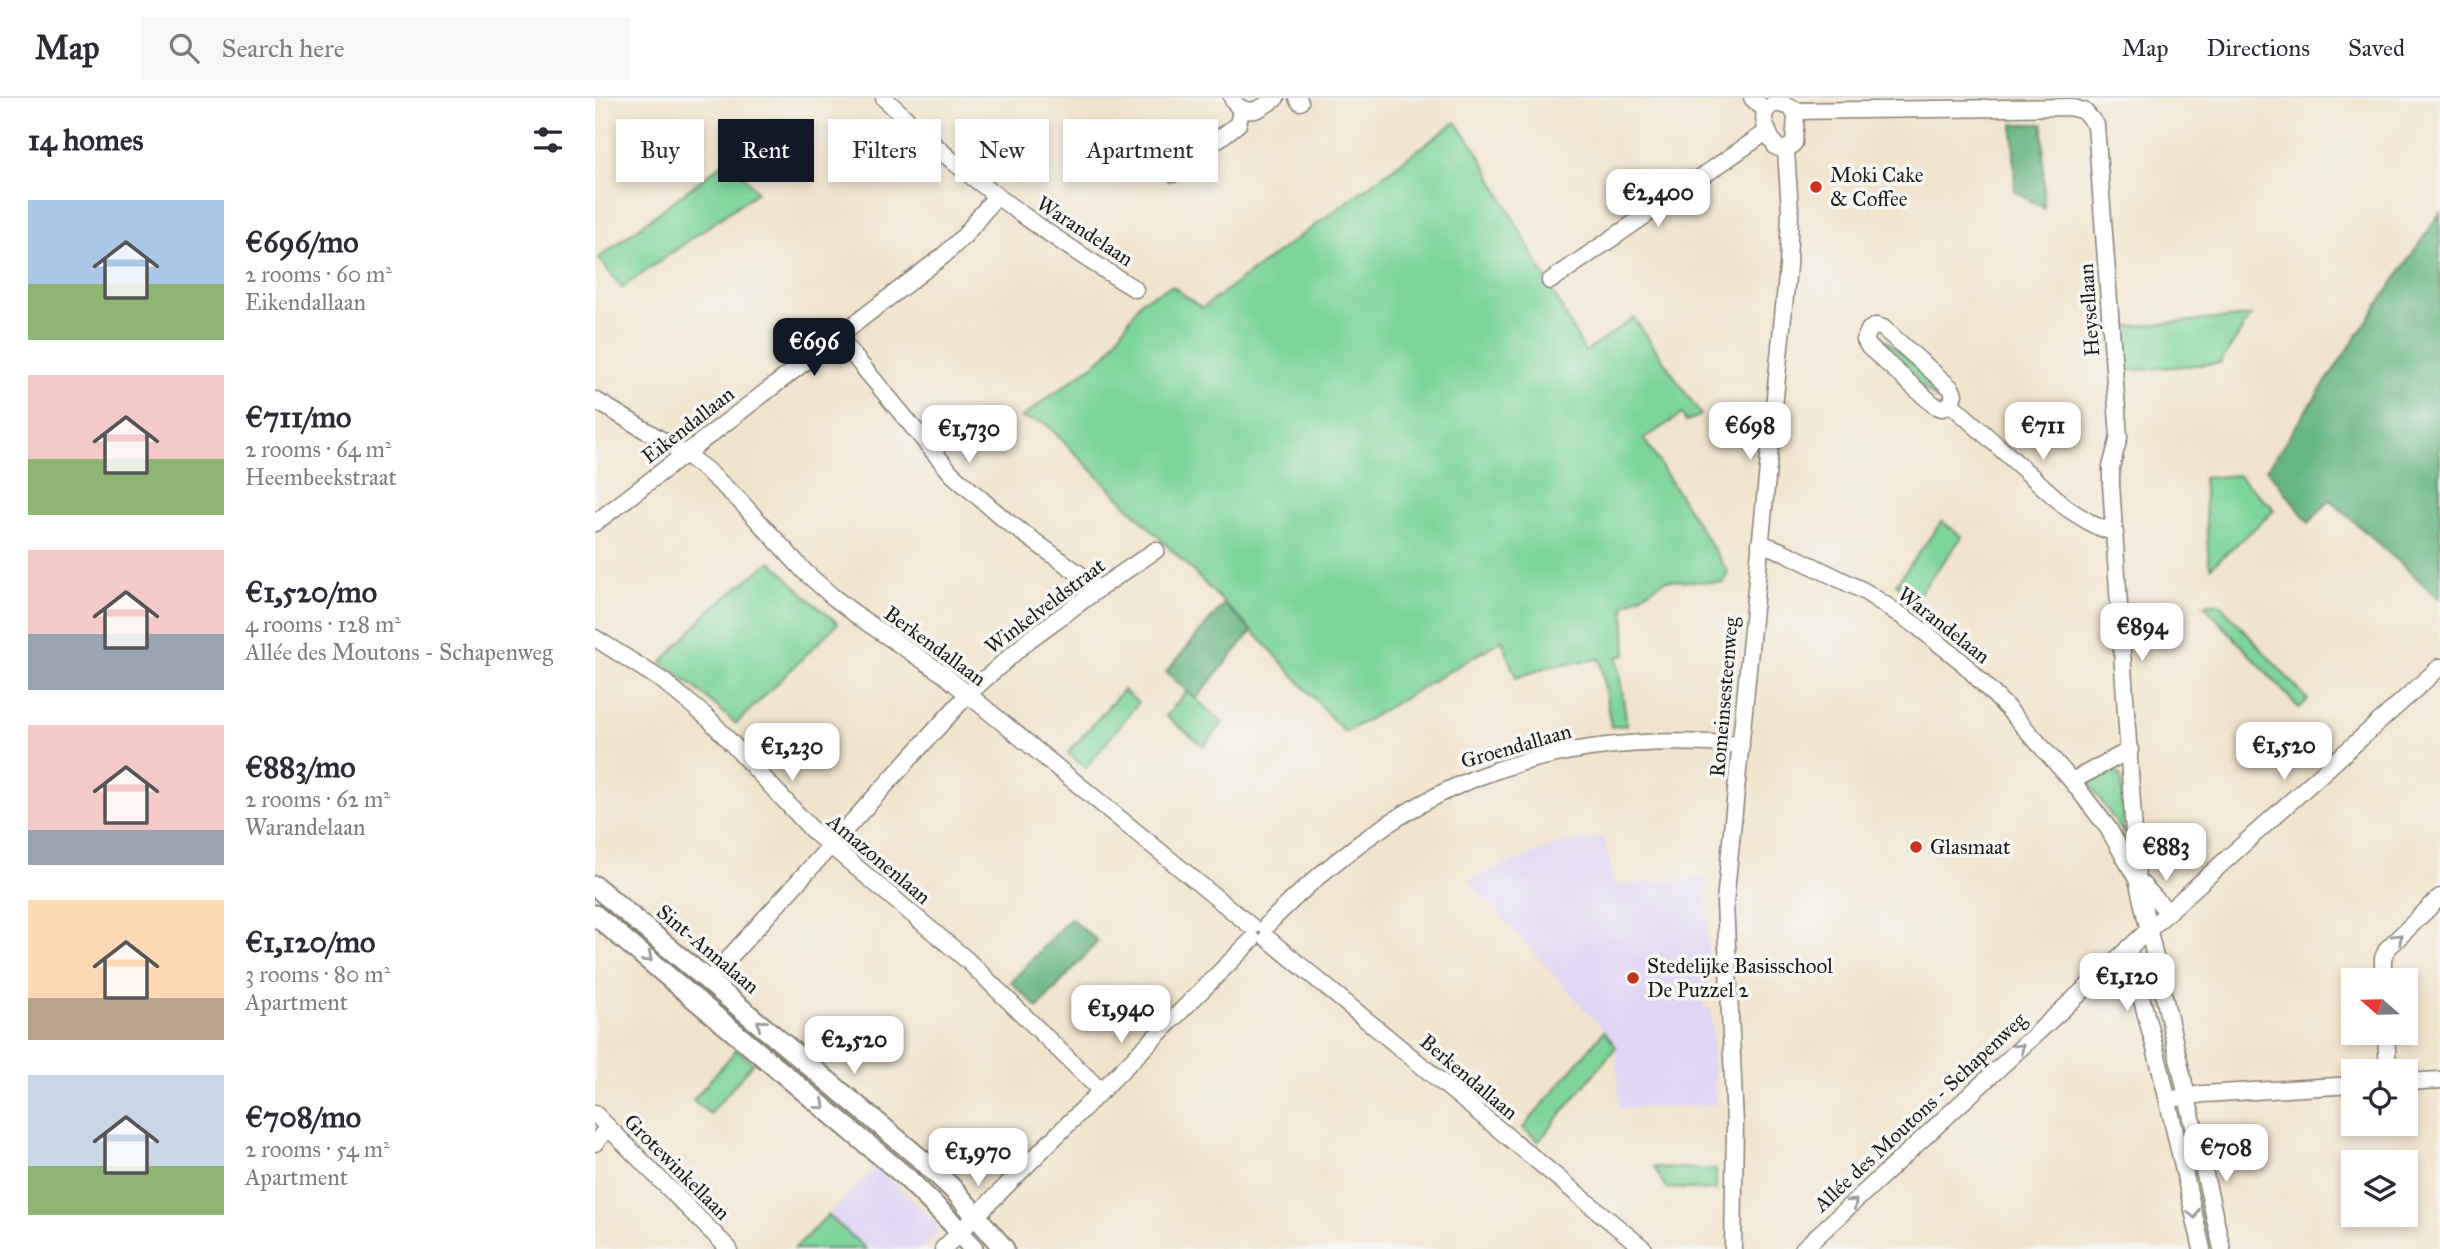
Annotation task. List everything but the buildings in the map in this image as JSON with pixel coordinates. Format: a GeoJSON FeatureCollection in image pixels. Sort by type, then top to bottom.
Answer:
{"type":"FeatureCollection","features":[{"type":"Feature","properties":{"kind":"main road","name":"Sint-Annalaan"},"geometry":{"type":"LineString","coordinates":[[595,886],[922,1160],[969,1224],[973,1249]]}},
{"type":"Feature","properties":{"kind":"main road","name":"Sint-Annalaan"},"geometry":{"type":"LineString","coordinates":[[595,915],[906,1177],[1004,1249]]}},
{"type":"Feature","properties":{"kind":"street","name":"Warandelaan"},"geometry":{"type":"LineString","coordinates":[[884,98],[996,196],[1135,289]]}},
{"type":"Feature","properties":{"kind":"street"},"geometry":{"type":"LineString","coordinates":[[1236,102],[1243,110],[1254,111],[1276,98]]}},
{"type":"Feature","properties":{"kind":"street"},"geometry":{"type":"LineString","coordinates":[[1752,98],[1766,111]]}},
{"type":"Feature","properties":{"kind":"street"},"geometry":{"type":"LineString","coordinates":[[1218,139],[1238,124],[1241,116],[1236,102]]}},
{"type":"Feature","properties":{"kind":"street"},"geometry":{"type":"LineString","coordinates":[[1786,150],[1776,147],[1764,123],[1766,111],[1776,103],[1793,105]]}},
{"type":"Feature","properties":{"kind":"street","name":"Heysellaan"},"geometry":{"type":"LineString","coordinates":[[1793,105],[2070,107],[2084,111],[2096,125],[2119,437],[2111,467],[2137,880]]}},
{"type":"Feature","properties":{"kind":"street","name":"Romeinsesteenweg"},"geometry":{"type":"LineString","coordinates":[[1733,1249],[1735,1124],[1725,902],[1789,257],[1790,202],[1786,150],[1794,144],[1793,105]]}},
{"type":"Feature","properties":{"kind":"street"},"geometry":{"type":"LineString","coordinates":[[1550,281],[1768,131]]}},
{"type":"Feature","properties":{"kind":"street","name":"Eikendallaan"},"geometry":{"type":"LineString","coordinates":[[595,523],[943,256],[965,235],[996,196]]}},
{"type":"Feature","properties":{"kind":"street"},"geometry":{"type":"LineString","coordinates":[[1876,326],[1883,328],[1951,388],[1954,394],[1951,404],[1942,408],[1934,405],[1869,347],[1865,340],[1869,330],[1876,326]]}},
{"type":"Feature","properties":{"kind":"street"},"geometry":{"type":"LineString","coordinates":[[838,337],[952,474],[996,512],[1089,581],[1097,590]]}},
{"type":"Feature","properties":{"kind":"street","name":"Berkendallaan"},"geometry":{"type":"LineString","coordinates":[[595,400],[685,454],[739,500],[823,589],[859,617],[929,663],[968,694],[1644,1249]]}},
{"type":"Feature","properties":{"kind":"street"},"geometry":{"type":"LineString","coordinates":[[1951,404],[2068,509],[2094,525],[2115,533]]}},
{"type":"Feature","properties":{"kind":"street","name":"Warandelaan"},"geometry":{"type":"LineString","coordinates":[[1760,543],[1855,586],[1935,640],[1977,676],[2072,780],[2108,828],[2137,880],[2168,912]]}},
{"type":"Feature","properties":{"kind":"street","name":"Winkelveldstraat"},"geometry":{"type":"LineString","coordinates":[[709,979],[968,694],[1030,639],[1156,551]]}},
{"type":"Feature","properties":{"kind":"street","name":"Amazonenlaan"},"geometry":{"type":"LineString","coordinates":[[595,638],[639,664],[698,709],[739,750],[782,800],[829,845],[967,960],[1101,1091]]}},
{"type":"Feature","properties":{"kind":"street","name":"Allée des Moutons - Schapenweg"},"geometry":{"type":"LineString","coordinates":[[1803,1249],[2168,912],[2440,667]]}},
{"type":"Feature","properties":{"kind":"street","name":"Groendallaan"},"geometry":{"type":"LineString","coordinates":[[943,1249],[1323,870],[1405,813],[1474,778],[1544,756],[1609,744],[1665,741],[1741,745]]}},
{"type":"Feature","properties":{"kind":"street"},"geometry":{"type":"LineString","coordinates":[[2072,780],[2130,750]]}},
{"type":"Feature","properties":{"kind":"street","name":"Warandelaan"},"geometry":{"type":"LineString","coordinates":[[2137,880],[2222,1249]]}},
{"type":"Feature","properties":{"kind":"street"},"geometry":{"type":"LineString","coordinates":[[2383,968],[2387,949],[2440,897]]}},
{"type":"Feature","properties":{"kind":"street"},"geometry":{"type":"LineString","coordinates":[[2129,948],[2202,1249]]}},
{"type":"Feature","properties":{"kind":"street"},"geometry":{"type":"LineString","coordinates":[[2418,1081],[2440,1080]]}},
{"type":"Feature","properties":{"kind":"street"},"geometry":{"type":"LineString","coordinates":[[2168,1100],[2187,1096],[2341,1086]]}},
{"type":"Feature","properties":{"kind":"street","name":"Grotewinkellaan"},"geometry":{"type":"LineString","coordinates":[[595,1114],[729,1249]]}},
{"type":"Feature","properties":{"kind":"street"},"geometry":{"type":"LineString","coordinates":[[595,1143],[608,1127]]}},
{"type":"Feature","properties":{"kind":"shaded area","name":"Stedelijke Basisschool De Puzzel 2"},"geometry":{"type":"Polygon","coordinates":[[[1604,837],[1614,885],[1706,878],[1709,984],[1702,991],[1703,1005],[1711,1010],[1716,1105],[1619,1108],[1616,1044],[1468,879],[1557,845],[1604,837]]]}},
{"type":"Feature","properties":{"kind":"shaded area"},"geometry":{"type":"Polygon","coordinates":[[[877,1167],[938,1226],[937,1234],[922,1249],[866,1249],[828,1215],[877,1167]]]}},
{"type":"Feature","properties":{"kind":"green space"},"geometry":{"type":"Polygon","coordinates":[[[1456,122],[1479,154],[1585,352],[1634,318],[1701,415],[1686,422],[1682,414],[1644,439],[1728,572],[1724,583],[1666,580],[1624,606],[1626,655],[1617,657],[1627,725],[1611,727],[1600,659],[1550,666],[1516,678],[1502,640],[1345,733],[1270,649],[1045,423],[1021,418],[1106,355],[1142,300],[1172,286],[1202,308],[1456,122]]]}},
{"type":"Feature","properties":{"kind":"green space"},"geometry":{"type":"Polygon","coordinates":[[[2013,124],[2043,124],[2044,209],[2015,191],[2013,124]]]}},
{"type":"Feature","properties":{"kind":"green space"},"geometry":{"type":"Polygon","coordinates":[[[718,167],[718,182],[749,182],[757,192],[622,288],[599,258],[699,182],[704,182],[704,178],[718,167]]]}},
{"type":"Feature","properties":{"kind":"green space"},"geometry":{"type":"Polygon","coordinates":[[[2440,213],[2440,599],[2330,500],[2309,523],[2267,469],[2440,213]]]}},
{"type":"Feature","properties":{"kind":"green space"},"geometry":{"type":"Polygon","coordinates":[[[2251,316],[2220,363],[2126,371],[2123,327],[2251,316]]]}},
{"type":"Feature","properties":{"kind":"green space"},"geometry":{"type":"Polygon","coordinates":[[[1876,332],[1943,388],[1947,396],[1940,402],[1875,346],[1872,335],[1876,332]]]}},
{"type":"Feature","properties":{"kind":"green space"},"geometry":{"type":"Polygon","coordinates":[[[2238,475],[2275,510],[2211,567],[2203,478],[2238,475]]]}},
{"type":"Feature","properties":{"kind":"green space"},"geometry":{"type":"Polygon","coordinates":[[[1942,521],[1962,537],[1916,598],[1896,584],[1942,521]]]}},
{"type":"Feature","properties":{"kind":"green space"},"geometry":{"type":"Polygon","coordinates":[[[771,561],[811,601],[838,623],[736,724],[662,662],[711,609],[771,561]]]}},
{"type":"Feature","properties":{"kind":"green space"},"geometry":{"type":"Polygon","coordinates":[[[2219,603],[2308,700],[2299,708],[2204,605],[2219,603]]]}},
{"type":"Feature","properties":{"kind":"green space"},"geometry":{"type":"Polygon","coordinates":[[[1224,604],[1252,631],[1196,699],[1166,672],[1224,604]]]}},
{"type":"Feature","properties":{"kind":"green space"},"geometry":{"type":"Polygon","coordinates":[[[1123,690],[1138,703],[1086,768],[1068,753],[1123,690]]]}},
{"type":"Feature","properties":{"kind":"green space"},"geometry":{"type":"Polygon","coordinates":[[[1187,691],[1223,723],[1204,746],[1166,716],[1187,691]]]}},
{"type":"Feature","properties":{"kind":"green space"},"geometry":{"type":"Polygon","coordinates":[[[2112,768],[2121,777],[2124,834],[2090,785],[2090,780],[2112,768]]]}},
{"type":"Feature","properties":{"kind":"green space"},"geometry":{"type":"Polygon","coordinates":[[[1070,918],[1098,941],[1038,1008],[1011,982],[1070,918]]]}},
{"type":"Feature","properties":{"kind":"green space"},"geometry":{"type":"Polygon","coordinates":[[[1604,1031],[1616,1047],[1539,1141],[1523,1128],[1604,1031]]]}},
{"type":"Feature","properties":{"kind":"green space"},"geometry":{"type":"Polygon","coordinates":[[[737,1049],[753,1063],[710,1114],[693,1100],[737,1049]]]}},
{"type":"Feature","properties":{"kind":"green space"},"geometry":{"type":"Polygon","coordinates":[[[1654,1167],[1716,1170],[1716,1190],[1666,1188],[1654,1167]]]}},
{"type":"Feature","properties":{"kind":"green space"},"geometry":{"type":"Polygon","coordinates":[[[828,1215],[866,1249],[794,1249],[828,1215]]]}},
{"type":"Feature","properties":{"kind":"place","name":"Moki Cake & Coffee"},"geometry":{"type":"Point","coordinates":[1816,187]}},
{"type":"Feature","properties":{"kind":"place","name":"Glasmaat"},"geometry":{"type":"Point","coordinates":[1916,847]}},
{"type":"Feature","properties":{"kind":"place","name":"Stedelijke Basisschool De Puzzel 2"},"geometry":{"type":"Point","coordinates":[1633,978]}}]}
